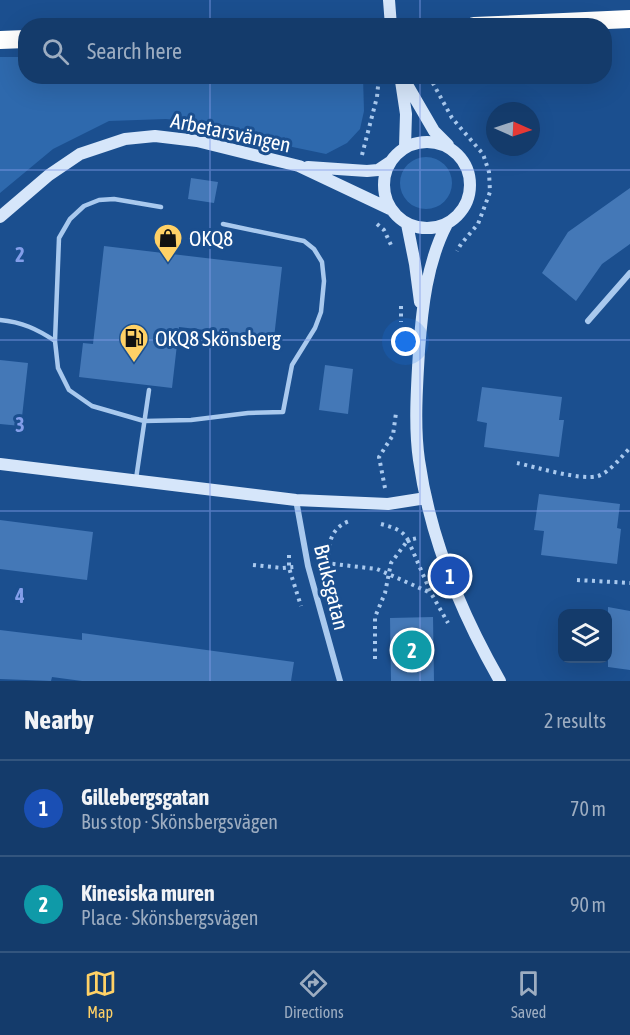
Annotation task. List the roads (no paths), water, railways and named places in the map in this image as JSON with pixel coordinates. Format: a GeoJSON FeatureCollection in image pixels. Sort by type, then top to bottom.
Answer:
{"type":"FeatureCollection","features":[{"type":"Feature","properties":{"kind":"highway"},"geometry":{"type":"LineString","coordinates":[[612,20],[630,19]]}},
{"type":"Feature","properties":{"kind":"highway"},"geometry":{"type":"LineString","coordinates":[[0,40],[18,39]]}},
{"type":"Feature","properties":{"kind":"main road"},"geometry":{"type":"LineString","coordinates":[[389,0],[390,18]]}},
{"type":"Feature","properties":{"kind":"main road"},"geometry":{"type":"LineString","coordinates":[[402,84],[406,114],[405,147]]}},
{"type":"Feature","properties":{"kind":"main road"},"geometry":{"type":"LineString","coordinates":[[406,84],[434,131],[453,150],[465,165],[469,174],[470,193],[462,211],[447,224],[434,228],[420,228],[407,224],[397,217],[390,209],[383,185],[385,172],[391,161],[405,147],[417,142],[429,141],[453,150]]}},
{"type":"Feature","properties":{"kind":"main road","name":"Arbetarsvängen"},"geometry":{"type":"LineString","coordinates":[[0,217],[64,163],[87,151],[124,139],[154,136],[184,138],[299,166],[378,170],[391,161]]}},
{"type":"Feature","properties":{"kind":"main road","name":"Arbetarsvängen"},"geometry":{"type":"LineString","coordinates":[[299,166],[390,209]]}},
{"type":"Feature","properties":{"kind":"main road"},"geometry":{"type":"LineString","coordinates":[[407,224],[421,312]]}},
{"type":"Feature","properties":{"kind":"main road"},"geometry":{"type":"LineString","coordinates":[[447,224],[435,250],[421,312],[417,384],[418,458],[435,535],[467,620],[500,681]]}},
{"type":"Feature","properties":{"kind":"main road"},"geometry":{"type":"LineString","coordinates":[[0,464],[296,500],[388,504],[426,498]]}},
{"type":"Feature","properties":{"kind":"street"},"geometry":{"type":"LineString","coordinates":[[588,321],[627,280],[630,273]]}},
{"type":"Feature","properties":{"kind":"street","name":"Bruksgatan"},"geometry":{"type":"LineString","coordinates":[[296,500],[308,566],[340,681]]}},
{"type":"Feature","properties":{"kind":"lane"},"geometry":{"type":"LineString","coordinates":[[160,207],[114,199],[99,200],[84,206],[70,219],[59,238],[56,341],[58,368],[69,390],[92,406],[144,421],[190,420],[248,413],[283,412],[292,365],[315,328],[321,312],[324,281],[322,262],[314,249],[304,242],[223,224]]}},
{"type":"Feature","properties":{"kind":"lane"},"geometry":{"type":"LineString","coordinates":[[0,320],[15,321],[36,328],[56,341]]}},
{"type":"Feature","properties":{"kind":"lane"},"geometry":{"type":"LineString","coordinates":[[136,482],[148,390]]}},
{"type":"Feature","properties":{"kind":"place","name":"OKQ8"},"geometry":{"type":"Point","coordinates":[168,264]}},
{"type":"Feature","properties":{"kind":"place","name":"OKQ8 Skönsberg"},"geometry":{"type":"Point","coordinates":[134,364]}},
{"type":"Feature","properties":{"kind":"place","name":"Gillebergsgatan"},"geometry":{"type":"Point","coordinates":[450,576]}},
{"type":"Feature","properties":{"kind":"place","name":"Kinesiska muren"},"geometry":{"type":"Point","coordinates":[412,650]}}]}
